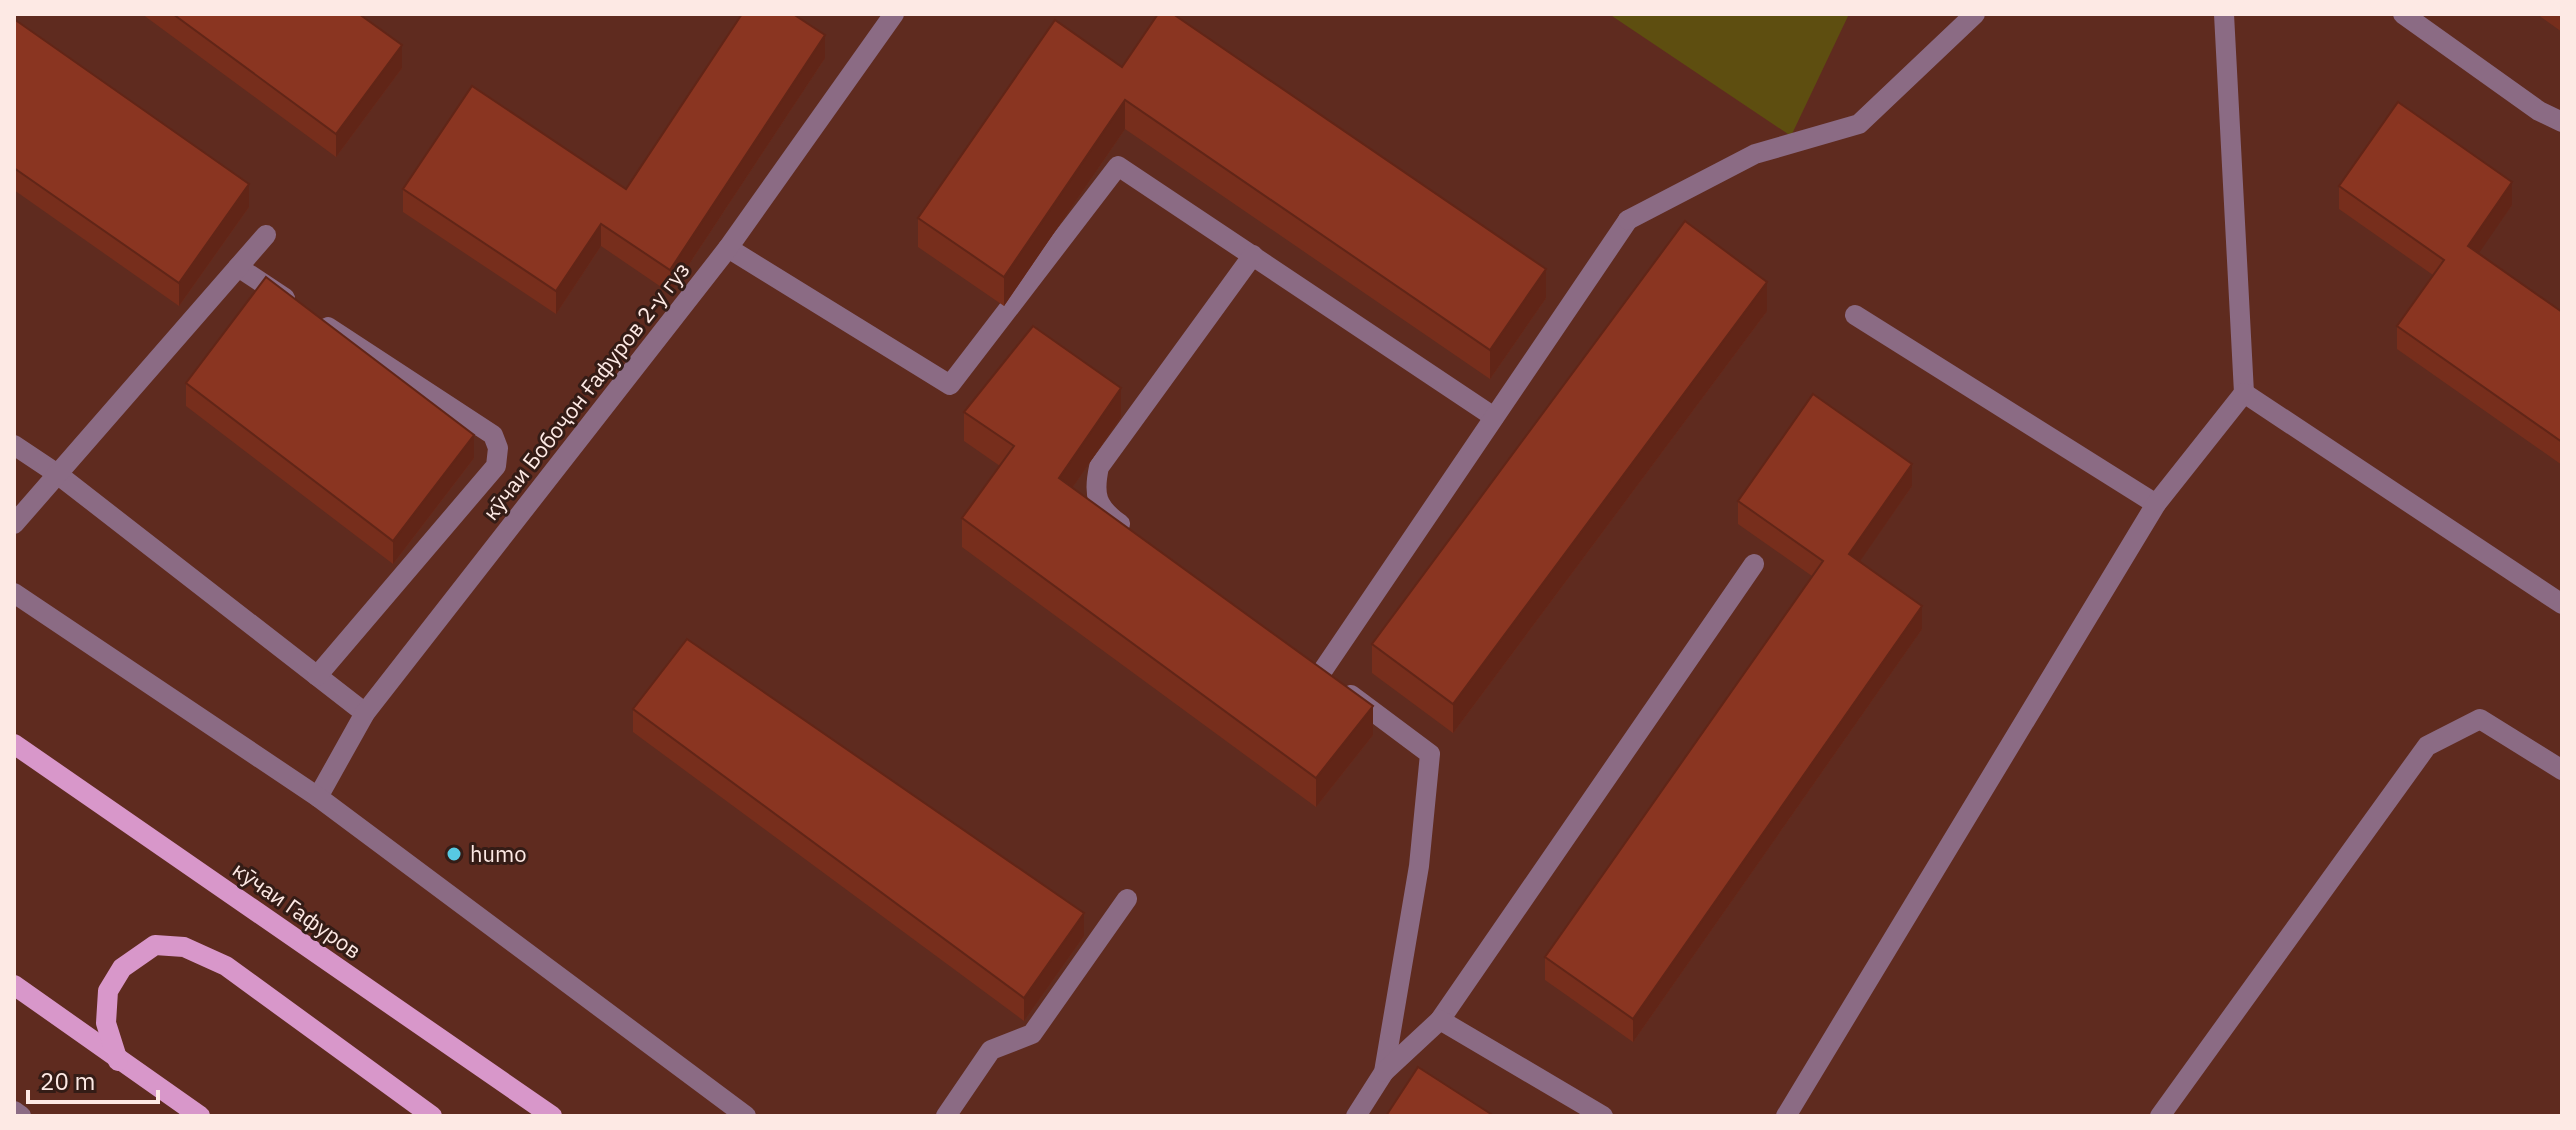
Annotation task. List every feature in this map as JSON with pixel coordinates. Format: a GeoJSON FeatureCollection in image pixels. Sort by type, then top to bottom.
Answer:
{"type":"FeatureCollection","features":[{"type":"Feature","properties":{"kind":"main road","name":"кӯчаи Гафуров"},"geometry":{"type":"LineString","coordinates":[[14,744],[552,1116]]}},
{"type":"Feature","properties":{"kind":"main road"},"geometry":{"type":"LineString","coordinates":[[118,1061],[106,1023],[108,991],[122,968],[155,945],[184,947],[226,966],[432,1116]]}},
{"type":"Feature","properties":{"kind":"main road"},"geometry":{"type":"LineString","coordinates":[[14,985],[200,1116]]}},
{"type":"Feature","properties":{"kind":"street","name":"кӯчаи Бобоҷон Ғафуров 2-у гуз"},"geometry":{"type":"LineString","coordinates":[[318,797],[365,713],[728,248],[894,14]]}},
{"type":"Feature","properties":{"kind":"street"},"geometry":{"type":"LineString","coordinates":[[1384,1072],[1419,866],[1430,754],[1315,668],[1494,417],[1628,220],[1755,154],[1859,124],[1975,14]]}},
{"type":"Feature","properties":{"kind":"street"},"geometry":{"type":"LineString","coordinates":[[1786,1116],[2156,504],[2244,393],[2224,14]]}},
{"type":"Feature","properties":{"kind":"street"},"geometry":{"type":"LineString","coordinates":[[2403,14],[2539,111],[2562,122]]}},
{"type":"Feature","properties":{"kind":"street"},"geometry":{"type":"LineString","coordinates":[[728,248],[950,385],[1118,166],[1494,417]]}},
{"type":"Feature","properties":{"kind":"street"},"geometry":{"type":"LineString","coordinates":[[14,524],[266,235]]}},
{"type":"Feature","properties":{"kind":"street"},"geometry":{"type":"LineString","coordinates":[[1138,538],[1102,511],[1094,491],[1099,467],[1253,255]]}},
{"type":"Feature","properties":{"kind":"street"},"geometry":{"type":"LineString","coordinates":[[238,267],[493,435],[498,448],[496,466],[317,676]]}},
{"type":"Feature","properties":{"kind":"street"},"geometry":{"type":"LineString","coordinates":[[1855,315],[2156,504]]}},
{"type":"Feature","properties":{"kind":"street"},"geometry":{"type":"LineString","coordinates":[[2244,393],[2562,604]]}},
{"type":"Feature","properties":{"kind":"street"},"geometry":{"type":"LineString","coordinates":[[14,445],[56,473],[365,713]]}},
{"type":"Feature","properties":{"kind":"street"},"geometry":{"type":"LineString","coordinates":[[1356,1116],[1384,1072],[1440,1020],[1754,564]]}},
{"type":"Feature","properties":{"kind":"street"},"geometry":{"type":"LineString","coordinates":[[14,593],[318,797],[746,1116]]}},
{"type":"Feature","properties":{"kind":"street"},"geometry":{"type":"LineString","coordinates":[[2160,1116],[2427,746],[2480,719],[2562,770]]}},
{"type":"Feature","properties":{"kind":"street"},"geometry":{"type":"LineString","coordinates":[[946,1116],[991,1050],[1032,1034],[1127,899]]}},
{"type":"Feature","properties":{"kind":"street"},"geometry":{"type":"LineString","coordinates":[[1440,1020],[1603,1116]]}},
{"type":"Feature","properties":{"kind":"street"},"geometry":{"type":"LineString","coordinates":[[14,1111],[21,1116]]}},
{"type":"Feature","properties":{"kind":"shaded area"},"geometry":{"type":"Polygon","coordinates":[[[1609,14],[1849,14],[1791,136],[1609,14]]]}},
{"type":"Feature","properties":{"kind":"building"},"geometry":{"type":"Polygon","coordinates":[[[173,14],[359,14],[402,45],[336,134],[173,14]]]}},
{"type":"Feature","properties":{"kind":"building"},"geometry":{"type":"Polygon","coordinates":[[[742,14],[793,14],[825,35],[670,270],[601,224],[556,291],[403,189],[472,86],[626,189],[742,14]]]}},
{"type":"Feature","properties":{"kind":"building"},"geometry":{"type":"Polygon","coordinates":[[[1158,14],[1173,14],[1546,269],[1490,350],[1125,100],[1004,277],[918,218],[1055,20],[1122,67],[1158,14]]]}},
{"type":"Feature","properties":{"kind":"building"},"geometry":{"type":"Polygon","coordinates":[[[14,19],[249,184],[179,283],[14,168],[14,19]]]}},
{"type":"Feature","properties":{"kind":"building"},"geometry":{"type":"Polygon","coordinates":[[[2398,102],[2512,182],[2468,246],[2562,312],[2562,442],[2397,326],[2444,260],[2339,186],[2398,102]]]}},
{"type":"Feature","properties":{"kind":"building"},"geometry":{"type":"Polygon","coordinates":[[[1685,221],[1767,282],[1453,704],[1372,644],[1685,221]]]}},
{"type":"Feature","properties":{"kind":"building"},"geometry":{"type":"Polygon","coordinates":[[[266,277],[474,435],[393,541],[186,383],[266,277]]]}},
{"type":"Feature","properties":{"kind":"building"},"geometry":{"type":"Polygon","coordinates":[[[1033,326],[1121,388],[1059,478],[1373,706],[1316,778],[962,518],[1014,446],[964,412],[1033,326]]]}},
{"type":"Feature","properties":{"kind":"building"},"geometry":{"type":"Polygon","coordinates":[[[1813,394],[1912,464],[1849,554],[1922,606],[1633,1019],[1545,957],[1823,561],[1738,501],[1813,394]]]}},
{"type":"Feature","properties":{"kind":"building"},"geometry":{"type":"Polygon","coordinates":[[[687,639],[1084,913],[1024,998],[633,709],[687,639]]]}},
{"type":"Feature","properties":{"kind":"building"},"geometry":{"type":"Polygon","coordinates":[[[1418,1067],[1494,1116],[1386,1116],[1418,1067]]]}},
{"type":"Feature","properties":{"kind":"place","name":"humo"},"geometry":{"type":"Point","coordinates":[454,854]}}]}
